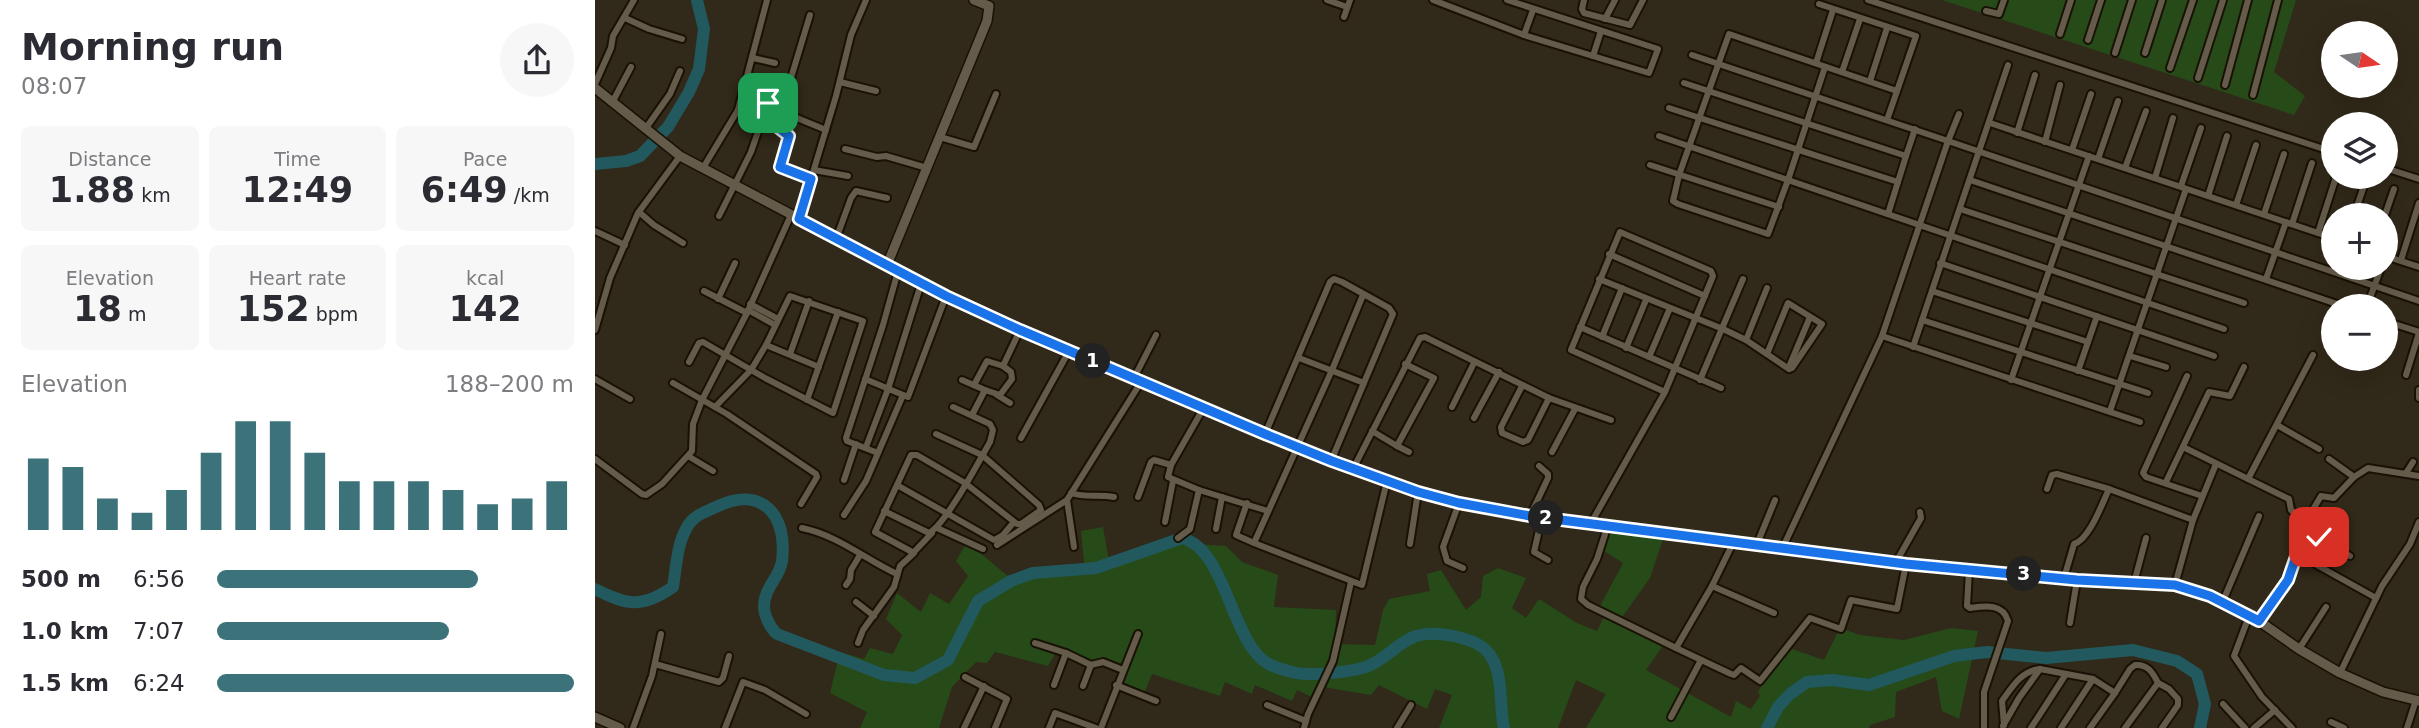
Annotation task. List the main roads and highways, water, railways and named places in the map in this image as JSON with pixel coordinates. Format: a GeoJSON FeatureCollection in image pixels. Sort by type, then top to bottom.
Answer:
{"type":"FeatureCollection","features":[{"type":"Feature","properties":{"kind":"waterway"},"geometry":{"type":"LineString","coordinates":[[595,164],[626,161],[640,156],[668,127],[699,69],[704,29],[697,0]]}},
{"type":"Feature","properties":{"kind":"waterway"},"geometry":{"type":"LineString","coordinates":[[595,589],[616,599],[634,602],[643,602],[662,594],[673,587],[681,542],[691,521],[702,513],[732,501],[758,502],[776,517],[783,544],[781,567],[764,606],[766,617],[774,631],[884,675],[915,678],[948,660],[978,601],[1011,581],[1033,573],[1096,568],[1182,538],[1197,546],[1209,559],[1245,636],[1255,652],[1267,663],[1299,673],[1340,672],[1373,664],[1416,636],[1434,634],[1467,639],[1484,649],[1494,663],[1499,681],[1504,728]]}},
{"type":"Feature","properties":{"kind":"waterway"},"geometry":{"type":"LineString","coordinates":[[1767,728],[1778,707],[1807,682],[1832,680],[1869,685],[1954,656],[1987,652],[2046,658],[2133,650],[2177,661],[2197,674],[2205,704],[2200,728]]}}]}
